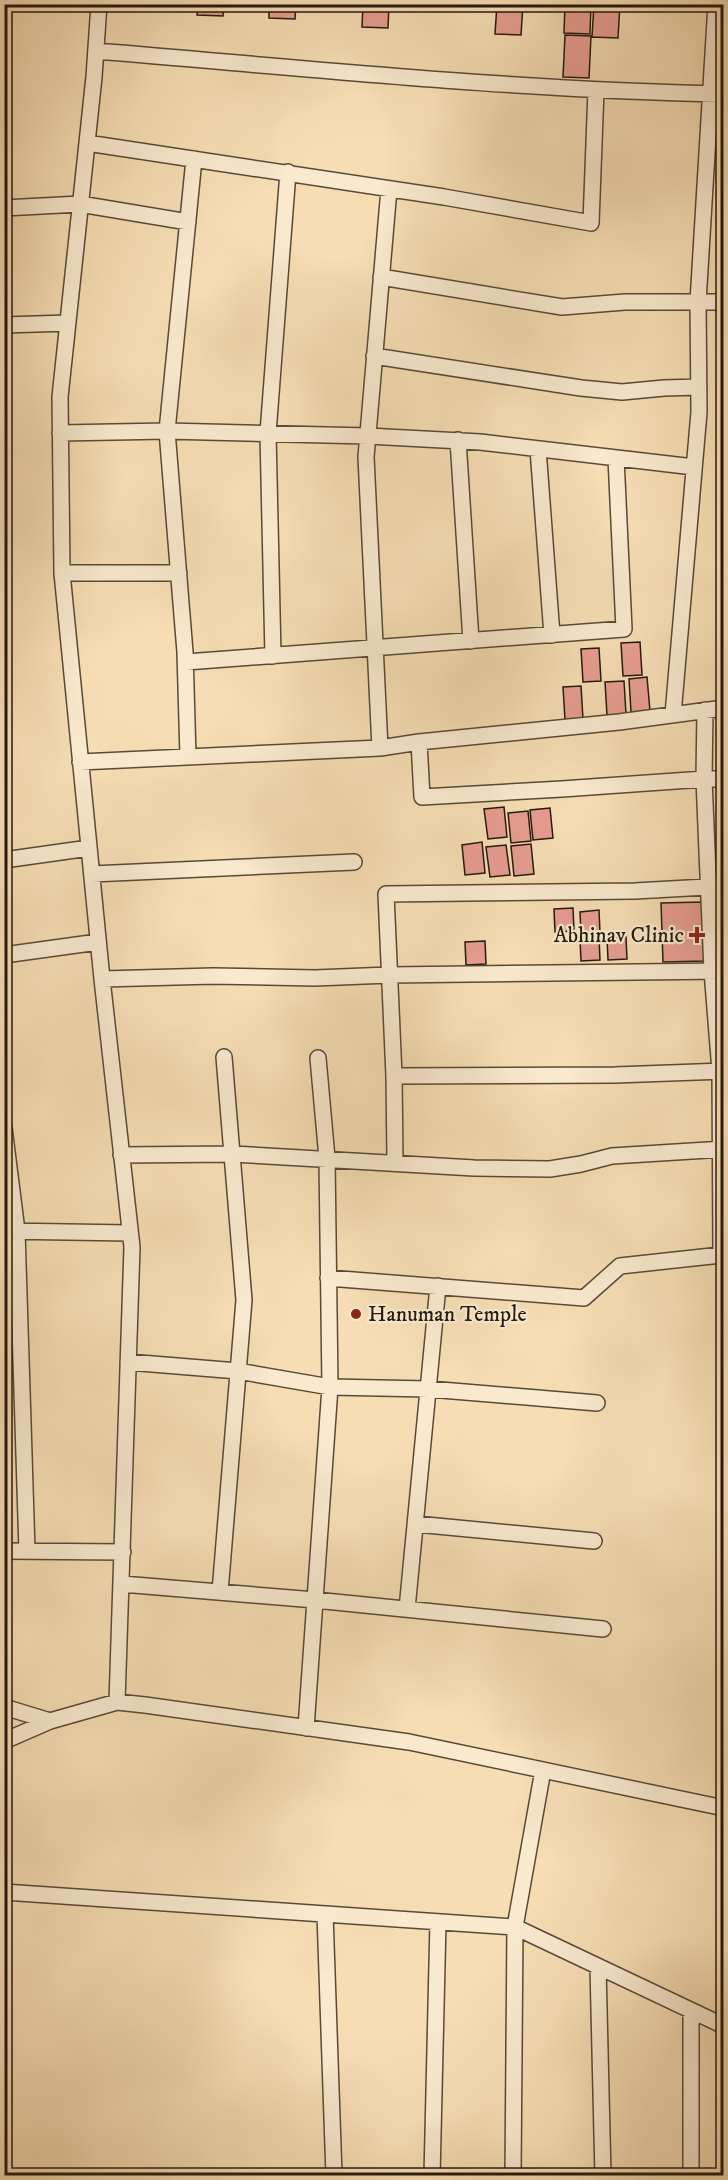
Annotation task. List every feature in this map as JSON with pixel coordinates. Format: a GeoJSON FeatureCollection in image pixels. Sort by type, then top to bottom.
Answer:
{"type":"FeatureCollection","features":[{"type":"Feature","properties":{"kind":"street"},"geometry":{"type":"LineString","coordinates":[[99,4],[60,397],[60,434],[62,573],[98,942],[132,1247],[117,1702]]}},
{"type":"Feature","properties":{"kind":"street"},"geometry":{"type":"LineString","coordinates":[[673,715],[699,412],[698,302],[717,94],[716,4]]}},
{"type":"Feature","properties":{"kind":"street"},"geometry":{"type":"LineString","coordinates":[[96,51],[596,90],[717,94]]}},
{"type":"Feature","properties":{"kind":"street"},"geometry":{"type":"LineString","coordinates":[[87,143],[288,172],[591,223],[596,90]]}},
{"type":"Feature","properties":{"kind":"street"},"geometry":{"type":"LineString","coordinates":[[188,757],[186,662],[167,431],[194,159]]}},
{"type":"Feature","properties":{"kind":"street"},"geometry":{"type":"LineString","coordinates":[[273,656],[268,433],[288,172]]}},
{"type":"Feature","properties":{"kind":"street"},"geometry":{"type":"LineString","coordinates":[[380,748],[366,457],[389,189]]}},
{"type":"Feature","properties":{"kind":"street"},"geometry":{"type":"LineString","coordinates":[[4,208],[80,204],[188,222]]}},
{"type":"Feature","properties":{"kind":"street"},"geometry":{"type":"LineString","coordinates":[[381,277],[562,307],[625,302],[723,302]]}},
{"type":"Feature","properties":{"kind":"street"},"geometry":{"type":"LineString","coordinates":[[4,325],[68,323]]}},
{"type":"Feature","properties":{"kind":"street"},"geometry":{"type":"LineString","coordinates":[[374,356],[622,392],[664,387],[699,387]]}},
{"type":"Feature","properties":{"kind":"street"},"geometry":{"type":"LineString","coordinates":[[60,434],[167,431],[458,440],[694,467]]}},
{"type":"Feature","properties":{"kind":"street"},"geometry":{"type":"LineString","coordinates":[[458,440],[471,641]]}},
{"type":"Feature","properties":{"kind":"street"},"geometry":{"type":"LineString","coordinates":[[538,449],[552,635]]}},
{"type":"Feature","properties":{"kind":"street"},"geometry":{"type":"LineString","coordinates":[[186,662],[624,629],[616,458]]}},
{"type":"Feature","properties":{"kind":"street"},"geometry":{"type":"LineString","coordinates":[[62,573],[179,573]]}},
{"type":"Feature","properties":{"kind":"street"},"geometry":{"type":"LineString","coordinates":[[80,762],[380,748],[619,722],[723,708]]}},
{"type":"Feature","properties":{"kind":"street"},"geometry":{"type":"LineString","coordinates":[[328,1278],[584,1298],[620,1266],[722,1255],[722,1071],[716,886],[704,779],[705,710]]}},
{"type":"Feature","properties":{"kind":"street"},"geometry":{"type":"LineString","coordinates":[[419,742],[422,796],[723,779]]}},
{"type":"Feature","properties":{"kind":"street"},"geometry":{"type":"LineString","coordinates":[[4,860],[89,848]]}},
{"type":"Feature","properties":{"kind":"street"},"geometry":{"type":"LineString","coordinates":[[92,874],[354,862]]}},
{"type":"Feature","properties":{"kind":"street"},"geometry":{"type":"LineString","coordinates":[[394,1162],[394,1076],[386,894],[612,891],[716,886]]}},
{"type":"Feature","properties":{"kind":"street"},"geometry":{"type":"LineString","coordinates":[[4,955],[98,942]]}},
{"type":"Feature","properties":{"kind":"street"},"geometry":{"type":"LineString","coordinates":[[102,979],[718,971]]}},
{"type":"Feature","properties":{"kind":"street"},"geometry":{"type":"LineString","coordinates":[[220,1592],[244,1300],[224,1058]]}},
{"type":"Feature","properties":{"kind":"street"},"geometry":{"type":"LineString","coordinates":[[306,1728],[330,1387],[327,1158],[318,1058]]}},
{"type":"Feature","properties":{"kind":"street"},"geometry":{"type":"LineString","coordinates":[[394,1076],[615,1075],[722,1071]]}},
{"type":"Feature","properties":{"kind":"street"},"geometry":{"type":"LineString","coordinates":[[4,1128],[27,1551]]}},
{"type":"Feature","properties":{"kind":"street"},"geometry":{"type":"LineString","coordinates":[[121,1155],[233,1154],[474,1168],[550,1168],[612,1156],[722,1149]]}},
{"type":"Feature","properties":{"kind":"street"},"geometry":{"type":"LineString","coordinates":[[11,1231],[130,1233]]}},
{"type":"Feature","properties":{"kind":"street"},"geometry":{"type":"LineString","coordinates":[[407,1609],[438,1286]]}},
{"type":"Feature","properties":{"kind":"street"},"geometry":{"type":"LineString","coordinates":[[128,1362],[238,1371],[330,1387],[429,1389],[597,1403]]}},
{"type":"Feature","properties":{"kind":"street"},"geometry":{"type":"LineString","coordinates":[[416,1524],[594,1541]]}},
{"type":"Feature","properties":{"kind":"street"},"geometry":{"type":"LineString","coordinates":[[4,1551],[123,1552]]}},
{"type":"Feature","properties":{"kind":"street"},"geometry":{"type":"LineString","coordinates":[[122,1584],[315,1600],[603,1629]]}},
{"type":"Feature","properties":{"kind":"street"},"geometry":{"type":"LineString","coordinates":[[4,1741],[50,1721],[117,1702],[409,1742],[723,1808]]}},
{"type":"Feature","properties":{"kind":"street"},"geometry":{"type":"LineString","coordinates":[[4,1707],[50,1721]]}},
{"type":"Feature","properties":{"kind":"street"},"geometry":{"type":"LineString","coordinates":[[513,2175],[514,1927],[543,1770]]}},
{"type":"Feature","properties":{"kind":"street"},"geometry":{"type":"LineString","coordinates":[[4,1892],[514,1927],[723,2026]]}},
{"type":"Feature","properties":{"kind":"street"},"geometry":{"type":"LineString","coordinates":[[325,1914],[334,2175]]}},
{"type":"Feature","properties":{"kind":"street"},"geometry":{"type":"LineString","coordinates":[[432,2175],[438,1922]]}},
{"type":"Feature","properties":{"kind":"street"},"geometry":{"type":"LineString","coordinates":[[598,1966],[603,2175]]}},
{"type":"Feature","properties":{"kind":"street"},"geometry":{"type":"LineString","coordinates":[[691,2011],[692,2175]]}},
{"type":"Feature","properties":{"kind":"building"},"geometry":{"type":"Polygon","coordinates":[[[198,4],[224,4],[223,16],[197,15],[198,4]]]}},
{"type":"Feature","properties":{"kind":"building"},"geometry":{"type":"Polygon","coordinates":[[[269,4],[296,4],[295,19],[269,18],[269,4]]]}},
{"type":"Feature","properties":{"kind":"building"},"geometry":{"type":"Polygon","coordinates":[[[363,4],[389,4],[388,28],[362,27],[363,4]]]}},
{"type":"Feature","properties":{"kind":"building"},"geometry":{"type":"Polygon","coordinates":[[[497,4],[523,4],[521,35],[495,34],[497,4]]]}},
{"type":"Feature","properties":{"kind":"building"},"geometry":{"type":"Polygon","coordinates":[[[565,4],[591,4],[590,34],[564,33],[565,4]]]}},
{"type":"Feature","properties":{"kind":"building"},"geometry":{"type":"Polygon","coordinates":[[[594,4],[620,4],[618,38],[592,37],[594,4]]]}},
{"type":"Feature","properties":{"kind":"building"},"geometry":{"type":"Polygon","coordinates":[[[565,35],[591,36],[589,78],[563,77],[565,35]]]}},
{"type":"Feature","properties":{"kind":"building"},"geometry":{"type":"Polygon","coordinates":[[[640,642],[642,675],[623,676],[621,643],[640,642]]]}},
{"type":"Feature","properties":{"kind":"building"},"geometry":{"type":"Polygon","coordinates":[[[599,648],[601,681],[583,682],[581,649],[599,648]]]}},
{"type":"Feature","properties":{"kind":"building"},"geometry":{"type":"Polygon","coordinates":[[[647,677],[650,711],[631,712],[629,679],[647,677]]]}},
{"type":"Feature","properties":{"kind":"building"},"geometry":{"type":"Polygon","coordinates":[[[624,681],[626,714],[607,715],[605,682],[624,681]]]}},
{"type":"Feature","properties":{"kind":"building"},"geometry":{"type":"Polygon","coordinates":[[[581,686],[583,719],[565,720],[563,687],[581,686]]]}},
{"type":"Feature","properties":{"kind":"building"},"geometry":{"type":"Polygon","coordinates":[[[504,807],[507,837],[488,839],[484,809],[504,807]]]}},
{"type":"Feature","properties":{"kind":"building"},"geometry":{"type":"Polygon","coordinates":[[[550,808],[553,838],[533,840],[530,810],[550,808]]]}},
{"type":"Feature","properties":{"kind":"building"},"geometry":{"type":"Polygon","coordinates":[[[528,811],[531,841],[511,843],[508,813],[528,811]]]}},
{"type":"Feature","properties":{"kind":"building"},"geometry":{"type":"Polygon","coordinates":[[[482,842],[485,873],[465,875],[462,845],[482,842]]]}},
{"type":"Feature","properties":{"kind":"building"},"geometry":{"type":"Polygon","coordinates":[[[531,844],[534,874],[514,876],[511,846],[531,844]]]}},
{"type":"Feature","properties":{"kind":"building"},"geometry":{"type":"Polygon","coordinates":[[[506,845],[510,875],[490,877],[486,847],[506,845]]]}},
{"type":"Feature","properties":{"kind":"building"},"geometry":{"type":"Polygon","coordinates":[[[703,902],[705,961],[663,962],[661,903],[703,902]]]}},
{"type":"Feature","properties":{"kind":"building"},"geometry":{"type":"Polygon","coordinates":[[[573,908],[574,931],[555,932],[554,909],[573,908]]]}},
{"type":"Feature","properties":{"kind":"building"},"geometry":{"type":"Polygon","coordinates":[[[599,910],[600,933],[581,934],[580,912],[599,910]]]}},
{"type":"Feature","properties":{"kind":"building"},"geometry":{"type":"Polygon","coordinates":[[[599,937],[600,960],[581,961],[580,939],[599,937]]]}},
{"type":"Feature","properties":{"kind":"building"},"geometry":{"type":"Polygon","coordinates":[[[626,937],[627,959],[608,960],[607,938],[626,937]]]}},
{"type":"Feature","properties":{"kind":"building"},"geometry":{"type":"Polygon","coordinates":[[[485,941],[486,964],[466,965],[465,942],[485,941]]]}},
{"type":"Feature","properties":{"kind":"place","name":"Abhinav Clinic"},"geometry":{"type":"Point","coordinates":[697,935]}},
{"type":"Feature","properties":{"kind":"place","name":"Hanuman Temple"},"geometry":{"type":"Point","coordinates":[356,1314]}}]}
